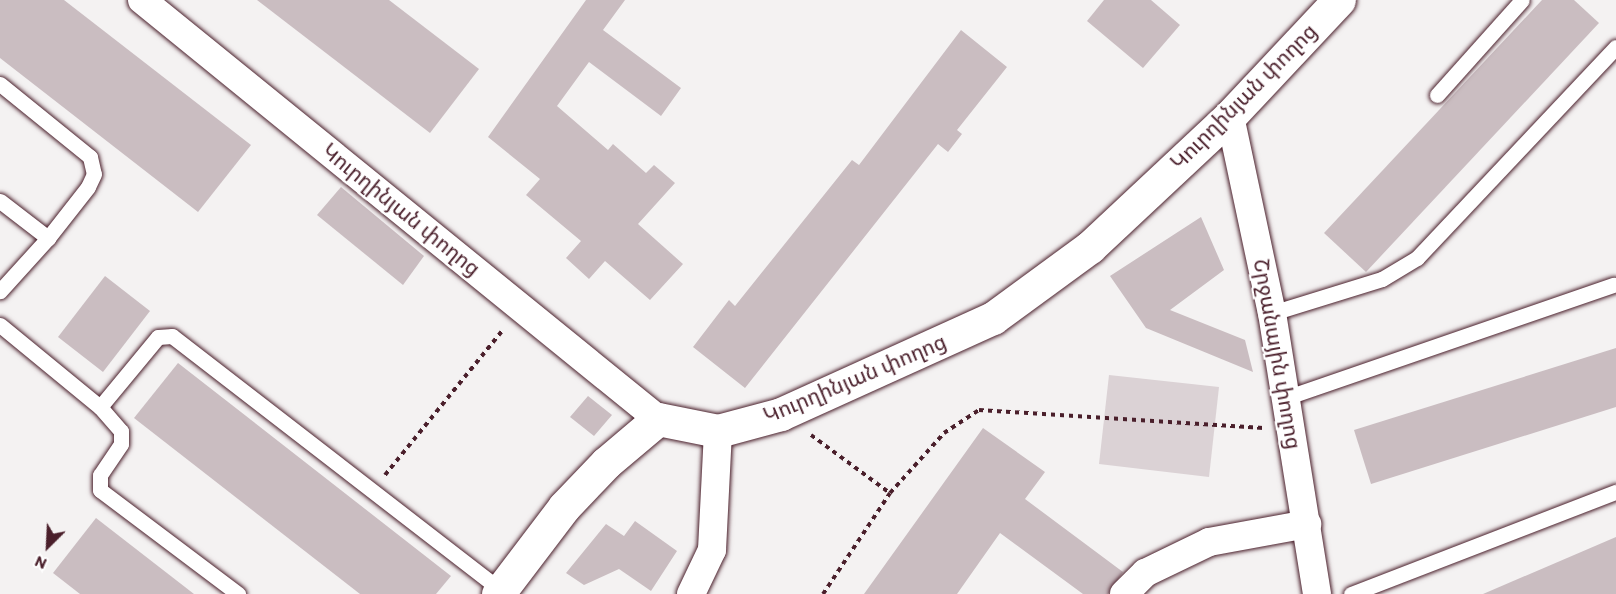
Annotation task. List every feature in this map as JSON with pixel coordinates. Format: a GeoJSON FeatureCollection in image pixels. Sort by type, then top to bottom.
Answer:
{"type":"FeatureCollection","features":[{"type":"Feature","properties":{"kind":"street","name":"Կուրղինյան փողոց"},"geometry":{"type":"LineString","coordinates":[[142,0],[658,419],[718,431],[781,414],[993,318],[1090,247],[1230,116],[1339,0]]}},
{"type":"Feature","properties":{"kind":"street","name":"Շրջանային փողոց"},"geometry":{"type":"LineString","coordinates":[[1230,116],[1272,313],[1317,594]]}},
{"type":"Feature","properties":{"kind":"street"},"geometry":{"type":"LineString","coordinates":[[499,592],[564,507],[606,463],[658,419]]}},
{"type":"Feature","properties":{"kind":"street"},"geometry":{"type":"LineString","coordinates":[[691,594],[712,550],[718,431]]}},
{"type":"Feature","properties":{"kind":"street"},"geometry":{"type":"LineString","coordinates":[[1124,594],[1145,573],[1209,542],[1307,524]]}},
{"type":"Feature","properties":{"kind":"lane"},"geometry":{"type":"LineString","coordinates":[[1437,95],[1522,0]]}},
{"type":"Feature","properties":{"kind":"lane"},"geometry":{"type":"LineString","coordinates":[[1272,313],[1382,279],[1417,258],[1616,47]]}},
{"type":"Feature","properties":{"kind":"lane"},"geometry":{"type":"LineString","coordinates":[[0,84],[90,157],[94,174],[88,187],[48,238],[0,291]]}},
{"type":"Feature","properties":{"kind":"lane"},"geometry":{"type":"LineString","coordinates":[[0,201],[48,238]]}},
{"type":"Feature","properties":{"kind":"lane"},"geometry":{"type":"LineString","coordinates":[[1285,398],[1615,283]]}},
{"type":"Feature","properties":{"kind":"lane"},"geometry":{"type":"LineString","coordinates":[[0,325],[100,407],[122,431],[121,444],[100,475],[100,490],[238,594]]}},
{"type":"Feature","properties":{"kind":"lane"},"geometry":{"type":"LineString","coordinates":[[100,407],[158,337],[171,336],[499,592]]}},
{"type":"Feature","properties":{"kind":"lane"},"geometry":{"type":"LineString","coordinates":[[1351,594],[1616,492]]}},
{"type":"Feature","properties":{"kind":"path"},"geometry":{"type":"LineString","coordinates":[[372,492],[521,308]]}},
{"type":"Feature","properties":{"kind":"path"},"geometry":{"type":"LineString","coordinates":[[823,594],[890,493],[944,433],[978,410],[1291,430]]}},
{"type":"Feature","properties":{"kind":"path"},"geometry":{"type":"LineString","coordinates":[[781,414],[890,493]]}},
{"type":"Feature","properties":{"kind":"shaded area"},"geometry":{"type":"Polygon","coordinates":[[[1109,375],[1219,387],[1209,477],[1099,464],[1109,375]]]}},
{"type":"Feature","properties":{"kind":"building"},"geometry":{"type":"Polygon","coordinates":[[[0,0],[64,0],[251,145],[198,212],[0,58],[0,0]]]}},
{"type":"Feature","properties":{"kind":"building"},"geometry":{"type":"Polygon","coordinates":[[[257,0],[389,0],[479,69],[430,133],[257,0]]]}},
{"type":"Feature","properties":{"kind":"building"},"geometry":{"type":"Polygon","coordinates":[[[586,0],[625,0],[603,30],[681,88],[661,116],[589,62],[557,106],[608,150],[613,144],[646,173],[654,165],[675,183],[638,224],[683,264],[650,300],[605,261],[589,279],[566,258],[581,241],[526,195],[540,179],[488,137],[586,0]]]}},
{"type":"Feature","properties":{"kind":"building"},"geometry":{"type":"Polygon","coordinates":[[[1104,0],[1151,0],[1180,25],[1143,68],[1087,21],[1104,0]]]}},
{"type":"Feature","properties":{"kind":"building"},"geometry":{"type":"Polygon","coordinates":[[[1542,0],[1574,0],[1599,23],[1366,272],[1324,233],[1542,0]]]}},
{"type":"Feature","properties":{"kind":"building"},"geometry":{"type":"Polygon","coordinates":[[[961,30],[1007,67],[957,130],[962,134],[948,152],[938,144],[745,388],[693,347],[729,300],[735,306],[852,160],[859,165],[961,30]]]}},
{"type":"Feature","properties":{"kind":"building"},"geometry":{"type":"Polygon","coordinates":[[[341,187],[424,256],[403,285],[317,215],[341,187]]]}},
{"type":"Feature","properties":{"kind":"building"},"geometry":{"type":"Polygon","coordinates":[[[1201,217],[1224,270],[1170,310],[1245,340],[1253,372],[1146,328],[1110,276],[1201,217]]]}},
{"type":"Feature","properties":{"kind":"building"},"geometry":{"type":"Polygon","coordinates":[[[105,276],[150,311],[103,372],[58,337],[105,276]]]}},
{"type":"Feature","properties":{"kind":"building"},"geometry":{"type":"Polygon","coordinates":[[[1616,348],[1616,407],[1371,484],[1354,430],[1616,348]]]}},
{"type":"Feature","properties":{"kind":"building"},"geometry":{"type":"Polygon","coordinates":[[[178,363],[451,576],[436,594],[360,594],[134,418],[178,363]]]}},
{"type":"Feature","properties":{"kind":"building"},"geometry":{"type":"Polygon","coordinates":[[[588,396],[612,415],[594,436],[570,417],[588,396]]]}},
{"type":"Feature","properties":{"kind":"building"},"geometry":{"type":"Polygon","coordinates":[[[983,428],[1045,472],[1025,499],[1123,572],[1108,594],[1083,594],[1000,533],[957,594],[864,594],[983,428]]]}},
{"type":"Feature","properties":{"kind":"building"},"geometry":{"type":"Polygon","coordinates":[[[96,518],[194,594],[80,594],[53,573],[96,518]]]}},
{"type":"Feature","properties":{"kind":"building"},"geometry":{"type":"Polygon","coordinates":[[[635,521],[677,551],[651,591],[619,569],[584,585],[566,573],[606,524],[624,536],[635,521]]]}},
{"type":"Feature","properties":{"kind":"building"},"geometry":{"type":"Polygon","coordinates":[[[1616,537],[1616,594],[1483,594],[1616,537]]]}}]}
